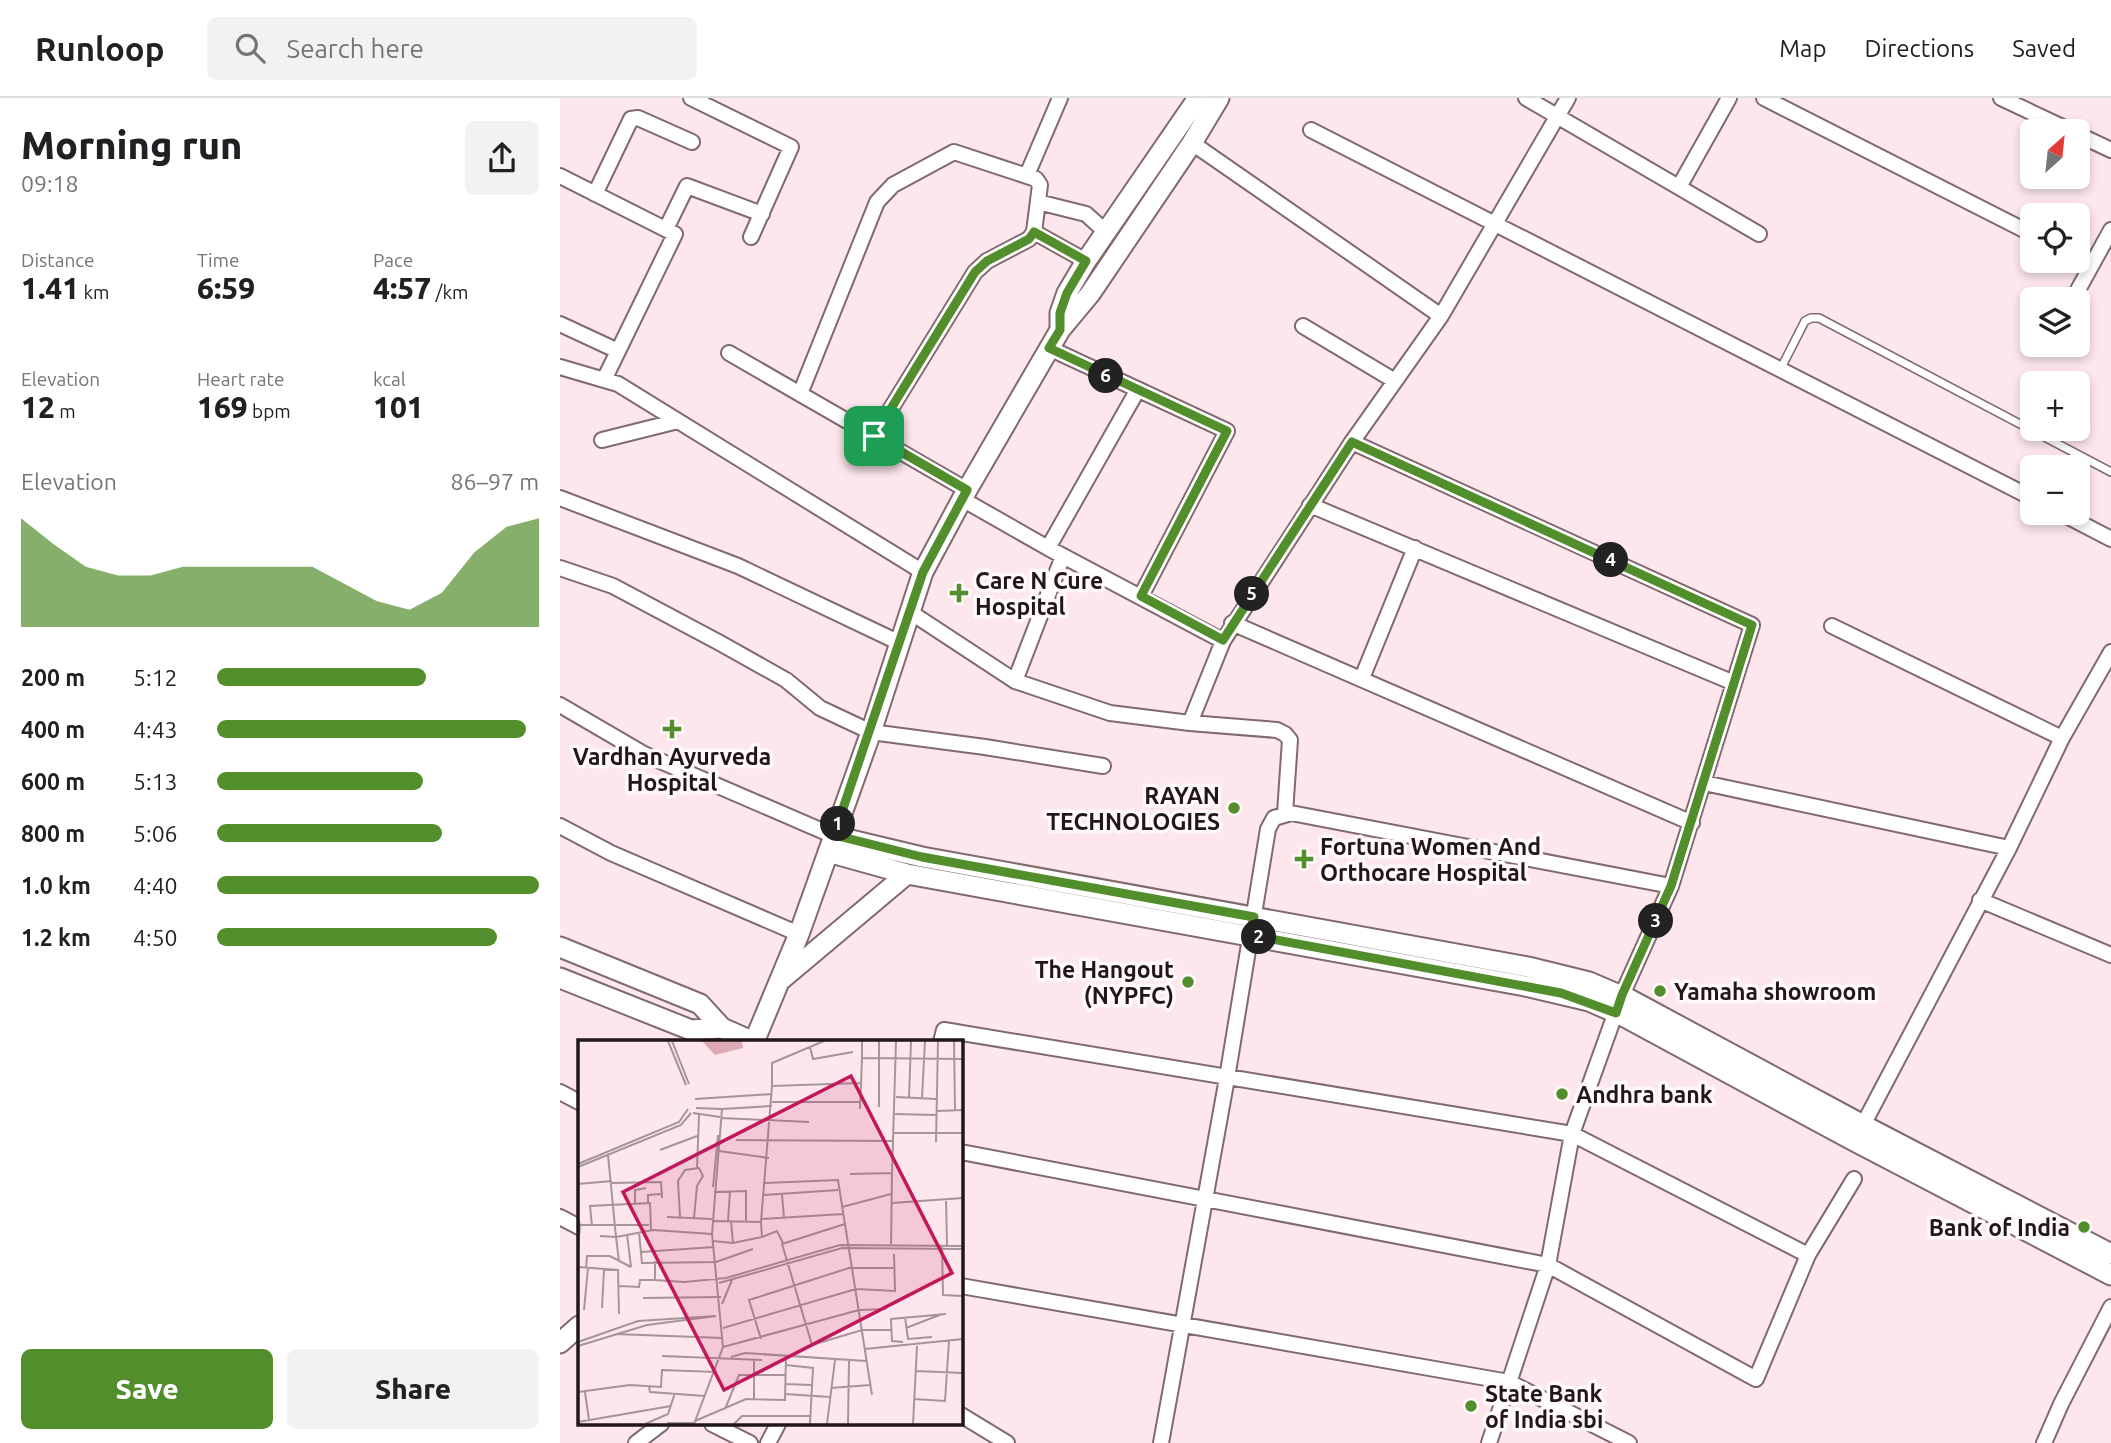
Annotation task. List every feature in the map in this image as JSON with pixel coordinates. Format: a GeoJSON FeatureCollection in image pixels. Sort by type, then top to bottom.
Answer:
{"type":"FeatureCollection","features":[{"type":"Feature","properties":{"kind":"street"},"geometry":{"type":"LineString","coordinates":[[691,98],[791,147],[751,237]]}},
{"type":"Feature","properties":{"kind":"street"},"geometry":{"type":"LineString","coordinates":[[1027,175],[1060,98]]}},
{"type":"Feature","properties":{"kind":"street"},"geometry":{"type":"LineString","coordinates":[[1060,330],[1060,313],[1067,293],[1086,261],[1198,98]]}},
{"type":"Feature","properties":{"kind":"street"},"geometry":{"type":"LineString","coordinates":[[755,1040],[799,934],[871,733],[923,572],[1060,330],[1090,294],[1192,143],[1219,98]]}},
{"type":"Feature","properties":{"kind":"street"},"geometry":{"type":"LineString","coordinates":[[1526,98],[1759,234]]}},
{"type":"Feature","properties":{"kind":"street"},"geometry":{"type":"LineString","coordinates":[[1190,723],[1232,623],[1352,442],[1441,316],[1568,98]]}},
{"type":"Feature","properties":{"kind":"street"},"geometry":{"type":"LineString","coordinates":[[1679,187],[1729,98]]}},
{"type":"Feature","properties":{"kind":"street"},"geometry":{"type":"LineString","coordinates":[[1764,98],[2020,228]]}},
{"type":"Feature","properties":{"kind":"street"},"geometry":{"type":"LineString","coordinates":[[2001,98],[2046,119]]}},
{"type":"Feature","properties":{"kind":"street"},"geometry":{"type":"LineString","coordinates":[[596,194],[631,119],[638,118],[692,142]]}},
{"type":"Feature","properties":{"kind":"street"},"geometry":{"type":"LineString","coordinates":[[1311,130],[2020,492]]}},
{"type":"Feature","properties":{"kind":"street"},"geometry":{"type":"LineString","coordinates":[[2090,140],[2111,150]]}},
{"type":"Feature","properties":{"kind":"street"},"geometry":{"type":"LineString","coordinates":[[1192,143],[1441,316]]}},
{"type":"Feature","properties":{"kind":"street"},"geometry":{"type":"LineString","coordinates":[[800,394],[877,202],[887,189],[954,152],[1027,175],[1038,182],[1034,232],[1029,239],[987,261],[975,272],[874,436]]}},
{"type":"Feature","properties":{"kind":"street"},"geometry":{"type":"LineString","coordinates":[[560,176],[675,234],[604,380]]}},
{"type":"Feature","properties":{"kind":"street"},"geometry":{"type":"LineString","coordinates":[[666,229],[687,186],[762,214]]}},
{"type":"Feature","properties":{"kind":"street"},"geometry":{"type":"LineString","coordinates":[[1038,202],[1086,214],[1106,232]]}},
{"type":"Feature","properties":{"kind":"street"},"geometry":{"type":"LineString","coordinates":[[2080,287],[2111,230]]}},
{"type":"Feature","properties":{"kind":"street"},"geometry":{"type":"LineString","coordinates":[[1034,232],[1086,261]]}},
{"type":"Feature","properties":{"kind":"street"},"geometry":{"type":"LineString","coordinates":[[560,324],[618,351]]}},
{"type":"Feature","properties":{"kind":"street"},"geometry":{"type":"LineString","coordinates":[[1303,326],[1395,381]]}},
{"type":"Feature","properties":{"kind":"street"},"geometry":{"type":"LineString","coordinates":[[1049,348],[1227,431],[1141,596]]}},
{"type":"Feature","properties":{"kind":"street"},"geometry":{"type":"LineString","coordinates":[[729,353],[874,436],[1048,548],[1223,640]]}},
{"type":"Feature","properties":{"kind":"street"},"geometry":{"type":"LineString","coordinates":[[560,367],[618,384],[923,572]]}},
{"type":"Feature","properties":{"kind":"street"},"geometry":{"type":"LineString","coordinates":[[1048,548],[1137,391]]}},
{"type":"Feature","properties":{"kind":"street"},"geometry":{"type":"LineString","coordinates":[[602,440],[678,421]]}},
{"type":"Feature","properties":{"kind":"street"},"geometry":{"type":"LineString","coordinates":[[1352,442],[1752,625],[1671,886],[1619,1004],[1572,1134],[1548,1265],[1489,1443]]}},
{"type":"Feature","properties":{"kind":"street"},"geometry":{"type":"LineString","coordinates":[[560,498],[738,566],[900,643]]}},
{"type":"Feature","properties":{"kind":"street"},"geometry":{"type":"LineString","coordinates":[[1310,505],[1734,683]]}},
{"type":"Feature","properties":{"kind":"street"},"geometry":{"type":"LineString","coordinates":[[2084,525],[2111,539]]}},
{"type":"Feature","properties":{"kind":"street"},"geometry":{"type":"LineString","coordinates":[[1362,678],[1415,548]]}},
{"type":"Feature","properties":{"kind":"street"},"geometry":{"type":"LineString","coordinates":[[1015,681],[1063,556]]}},
{"type":"Feature","properties":{"kind":"street"},"geometry":{"type":"LineString","coordinates":[[560,568],[613,586],[786,680],[820,708],[871,733],[985,747],[1103,766]]}},
{"type":"Feature","properties":{"kind":"street"},"geometry":{"type":"LineString","coordinates":[[910,612],[1015,681],[1110,713],[1277,730],[1285,734],[1290,740],[1285,813]]}},
{"type":"Feature","properties":{"kind":"street"},"geometry":{"type":"LineString","coordinates":[[1232,623],[1692,823]]}},
{"type":"Feature","properties":{"kind":"street"},"geometry":{"type":"LineString","coordinates":[[1832,626],[2062,738]]}},
{"type":"Feature","properties":{"kind":"street"},"geometry":{"type":"LineString","coordinates":[[1863,1125],[1980,900],[2010,848],[2062,738],[2111,652]]}},
{"type":"Feature","properties":{"kind":"street"},"geometry":{"type":"LineString","coordinates":[[560,705],[644,754],[831,844],[907,874],[1252,926]]}},
{"type":"Feature","properties":{"kind":"street"},"geometry":{"type":"LineString","coordinates":[[1704,783],[2010,848]]}},
{"type":"Feature","properties":{"kind":"street"},"geometry":{"type":"LineString","coordinates":[[1161,1443],[1227,1078],[1268,829],[1274,818],[1285,813],[1671,886]]}},
{"type":"Feature","properties":{"kind":"street"},"geometry":{"type":"LineString","coordinates":[[560,826],[611,853],[799,934]]}},
{"type":"Feature","properties":{"kind":"street"},"geometry":{"type":"LineString","coordinates":[[831,844],[922,857],[1619,1004],[1863,1125],[2111,1254]]}},
{"type":"Feature","properties":{"kind":"street"},"geometry":{"type":"LineString","coordinates":[[779,982],[907,874]]}},
{"type":"Feature","properties":{"kind":"street"},"geometry":{"type":"LineString","coordinates":[[1980,900],[2111,955]]}},
{"type":"Feature","properties":{"kind":"street"},"geometry":{"type":"LineString","coordinates":[[560,947],[700,1004],[722,1028],[749,1040]]}},
{"type":"Feature","properties":{"kind":"street"},"geometry":{"type":"LineString","coordinates":[[560,978],[691,1030],[722,1028]]}},
{"type":"Feature","properties":{"kind":"street"},"geometry":{"type":"LineString","coordinates":[[1619,1004],[1854,1141],[2111,1275]]}},
{"type":"Feature","properties":{"kind":"street"},"geometry":{"type":"LineString","coordinates":[[942,1040],[944,1030],[1572,1134],[1808,1255]]}},
{"type":"Feature","properties":{"kind":"street"},"geometry":{"type":"LineString","coordinates":[[560,1092],[578,1101]]}},
{"type":"Feature","properties":{"kind":"street"},"geometry":{"type":"LineString","coordinates":[[962,1152],[1548,1265],[1756,1379],[1808,1255],[1854,1179]]}},
{"type":"Feature","properties":{"kind":"street"},"geometry":{"type":"LineString","coordinates":[[560,1217],[578,1226]]}},
{"type":"Feature","properties":{"kind":"street"},"geometry":{"type":"LineString","coordinates":[[962,1286],[1509,1382],[1629,1443]]}},
{"type":"Feature","properties":{"kind":"street"},"geometry":{"type":"LineString","coordinates":[[2044,1443],[2111,1307]]}},
{"type":"Feature","properties":{"kind":"street"},"geometry":{"type":"LineString","coordinates":[[962,1416],[986,1438],[1007,1443]]}},
{"type":"Feature","properties":{"kind":"street"},"geometry":{"type":"LineString","coordinates":[[636,1443],[658,1426]]}},
{"type":"Feature","properties":{"kind":"street"},"geometry":{"type":"LineString","coordinates":[[716,1426],[750,1443]]}},
{"type":"Feature","properties":{"kind":"street"},"geometry":{"type":"LineString","coordinates":[[768,1443],[777,1426]]}},
{"type":"Feature","properties":{"kind":"lane"},"geometry":{"type":"LineString","coordinates":[[1781,368],[1805,321],[1819,318],[2111,472]]}},
{"type":"Feature","properties":{"kind":"place","name":"Care N Cure Hospital"},"geometry":{"type":"Point","coordinates":[959,593]}},
{"type":"Feature","properties":{"kind":"place","name":"Vardhan Ayurveda Hospital"},"geometry":{"type":"Point","coordinates":[672,729]}},
{"type":"Feature","properties":{"kind":"place","name":"RAYAN TECHNOLOGIES"},"geometry":{"type":"Point","coordinates":[1234,808]}},
{"type":"Feature","properties":{"kind":"place","name":"Fortuna Women And Orthocare Hospital"},"geometry":{"type":"Point","coordinates":[1304,859]}},
{"type":"Feature","properties":{"kind":"place","name":"The Hangout (NYPFC)"},"geometry":{"type":"Point","coordinates":[1188,982]}},
{"type":"Feature","properties":{"kind":"place","name":"Yamaha showroom"},"geometry":{"type":"Point","coordinates":[1660,991]}},
{"type":"Feature","properties":{"kind":"place","name":"Andhra bank"},"geometry":{"type":"Point","coordinates":[1562,1094]}},
{"type":"Feature","properties":{"kind":"place","name":"Bank of India"},"geometry":{"type":"Point","coordinates":[2084,1227]}},
{"type":"Feature","properties":{"kind":"place","name":"State Bank of India sbi"},"geometry":{"type":"Point","coordinates":[1471,1406]}},
{"type":"Feature","properties":{"kind":"route"},"geometry":{"type":"LineString","coordinates":[[1034,232],[1086,261],[1067,293],[1060,313],[1060,330],[1049,348],[1227,431],[1141,596],[1223,640],[1352,442],[1752,625],[1671,886],[1616,1013],[1561,993],[1250,935],[1254,917],[922,857],[877,848],[834,835],[871,733],[923,572],[967,490],[874,436],[975,272],[996,255],[1029,239],[1034,232]]}}]}
